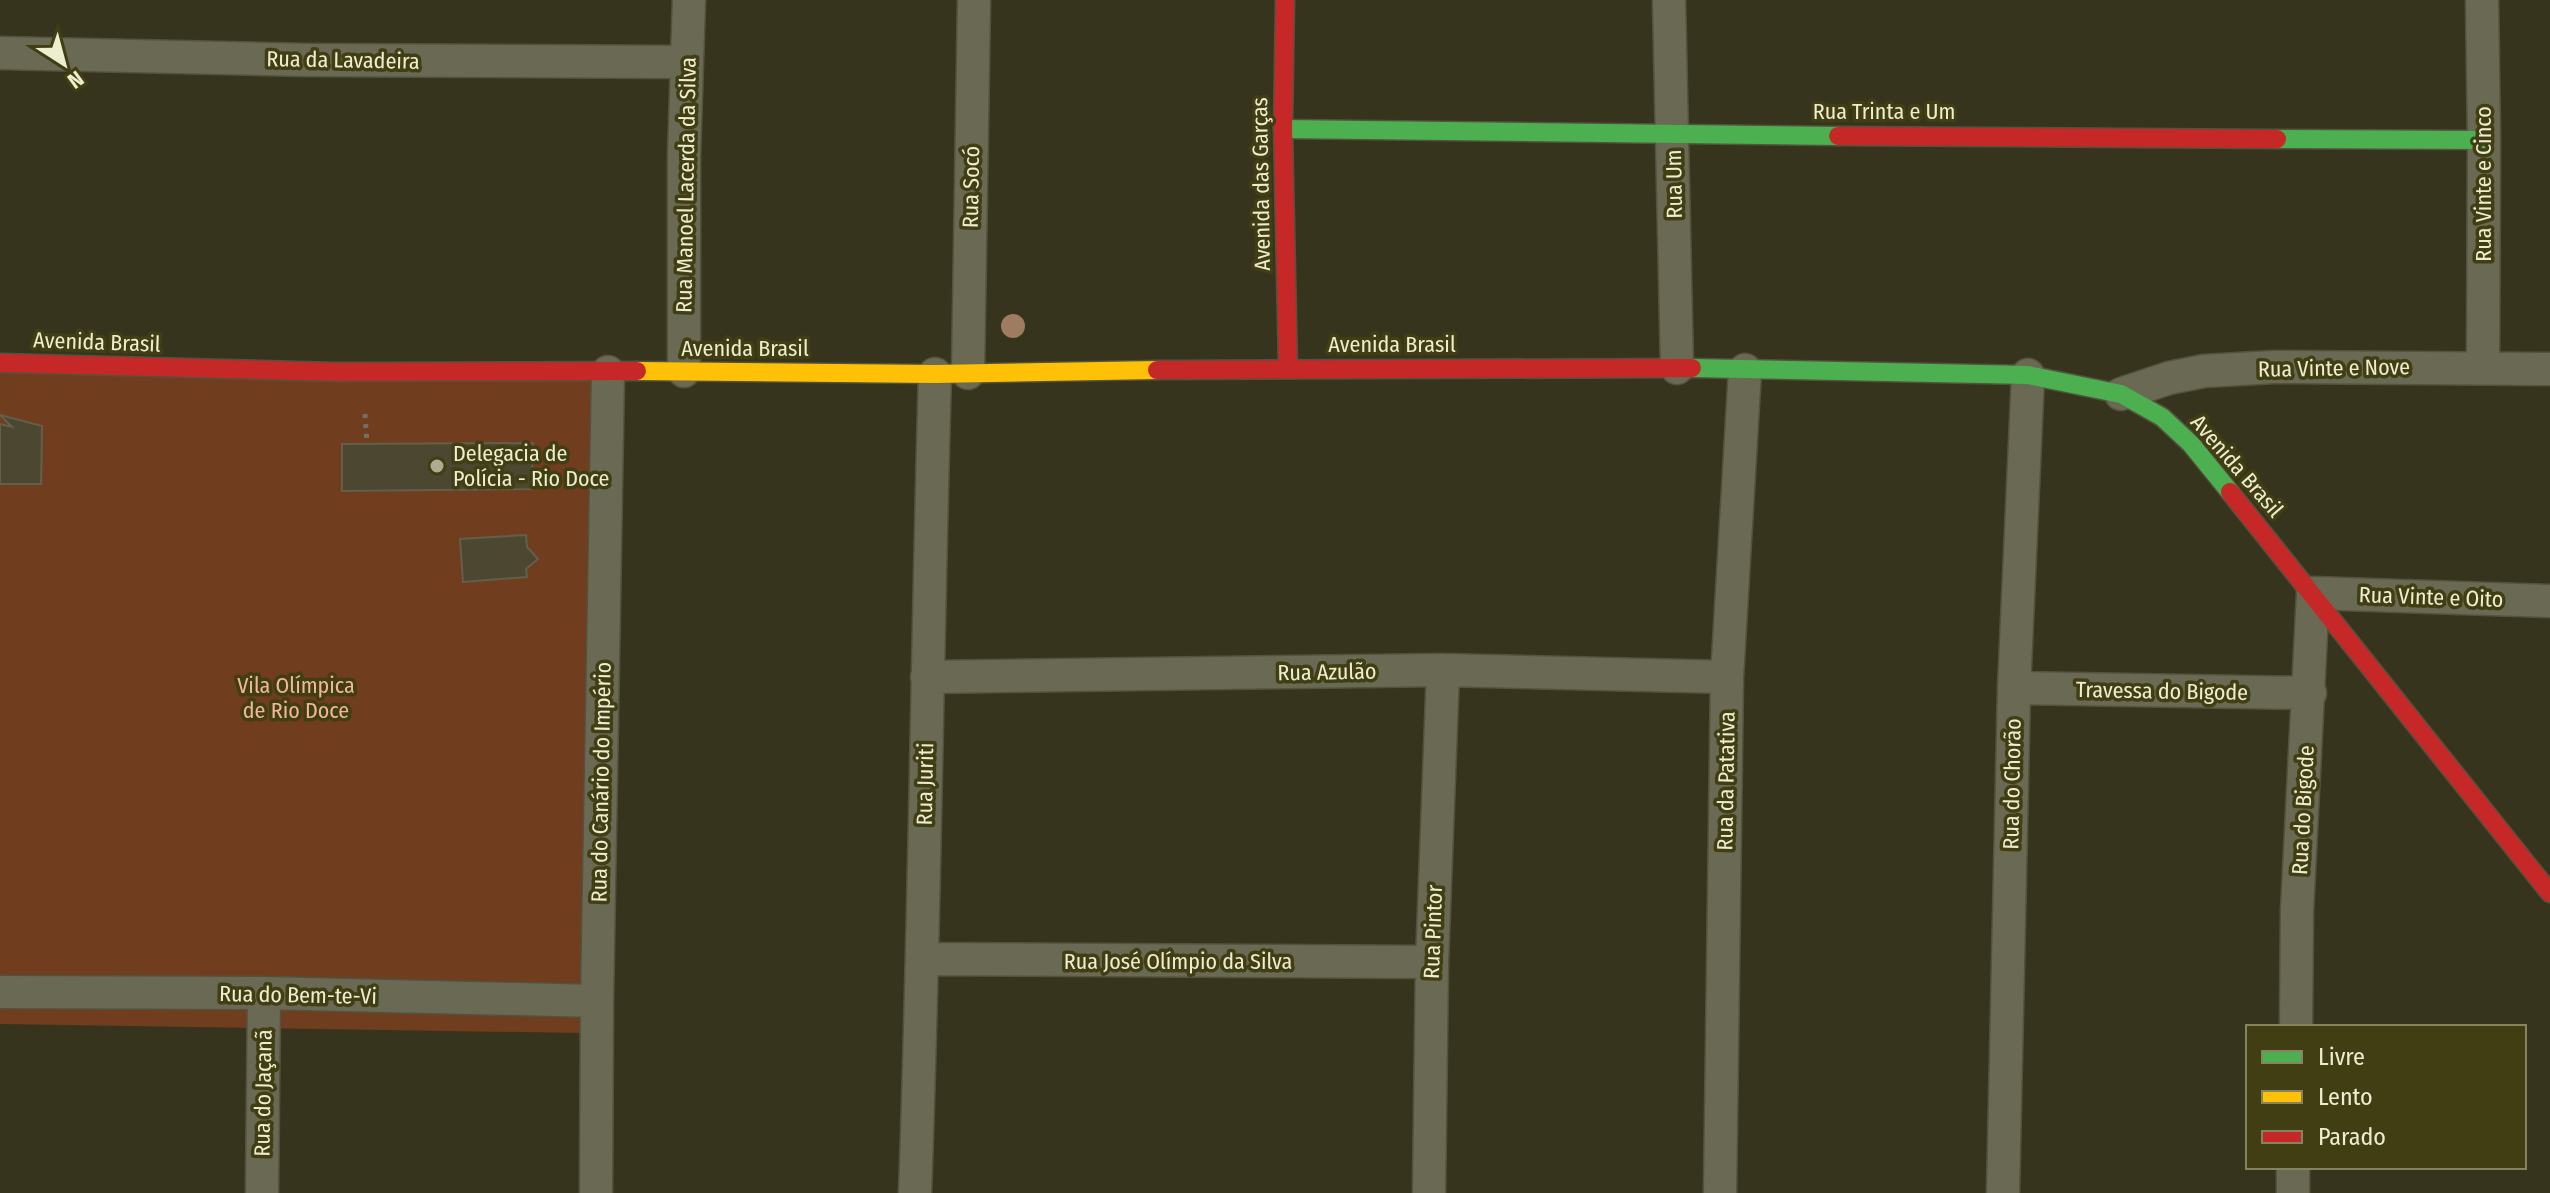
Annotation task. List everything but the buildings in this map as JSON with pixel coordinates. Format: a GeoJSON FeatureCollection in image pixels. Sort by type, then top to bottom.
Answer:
{"type":"FeatureCollection","features":[{"type":"Feature","properties":{"kind":"main road","name":"Avenida das Garças"},"geometry":{"type":"LineString","coordinates":[[1285,0],[1283,129],[1288,368]]}},
{"type":"Feature","properties":{"kind":"main road","name":"Rua Trinta e Um"},"geometry":{"type":"LineString","coordinates":[[1283,129],[1673,135],[2484,140]]}},
{"type":"Feature","properties":{"kind":"main road","name":"Avenida Brasil"},"geometry":{"type":"LineString","coordinates":[[0,363],[336,372],[935,374],[1288,368],[1677,368],[2028,375],[2121,394],[2162,417],[2191,444],[2550,893]]}},
{"type":"Feature","properties":{"kind":"street","name":"Rua Manoel Lacerda da Silva"},"geometry":{"type":"LineString","coordinates":[[684,371],[689,0]]}},
{"type":"Feature","properties":{"kind":"street","name":"Rua Socó"},"geometry":{"type":"LineString","coordinates":[[968,373],[974,0]]}},
{"type":"Feature","properties":{"kind":"street","name":"Rua Um"},"geometry":{"type":"LineString","coordinates":[[1669,0],[1677,368]]}},
{"type":"Feature","properties":{"kind":"street","name":"Rua Vinte e Cinco"},"geometry":{"type":"LineString","coordinates":[[2482,0],[2483,367]]}},
{"type":"Feature","properties":{"kind":"street","name":"Rua da Lavadeira"},"geometry":{"type":"LineString","coordinates":[[0,53],[307,60],[687,62]]}},
{"type":"Feature","properties":{"kind":"street","name":"Rua Vinte e Nove"},"geometry":{"type":"LineString","coordinates":[[2121,394],[2169,378],[2204,371],[2274,367],[2550,369]]}},
{"type":"Feature","properties":{"kind":"street","name":"Rua da Patativa"},"geometry":{"type":"LineString","coordinates":[[1720,1193],[1727,677],[1745,370]]}},
{"type":"Feature","properties":{"kind":"street","name":"Rua do Canário do Império"},"geometry":{"type":"LineString","coordinates":[[596,1193],[608,372]]}},
{"type":"Feature","properties":{"kind":"street","name":"Rua Juriti"},"geometry":{"type":"LineString","coordinates":[[915,1193],[924,959],[935,374]]}},
{"type":"Feature","properties":{"kind":"street","name":"Rua do Chorão"},"geometry":{"type":"LineString","coordinates":[[2003,1193],[2014,688],[2028,375]]}},
{"type":"Feature","properties":{"kind":"street","name":"Rua Vinte e Oito"},"geometry":{"type":"LineString","coordinates":[[2313,593],[2550,601]]}},
{"type":"Feature","properties":{"kind":"street","name":"Rua do Bigode"},"geometry":{"type":"LineString","coordinates":[[2296,1025],[2297,911],[2313,593]]}},
{"type":"Feature","properties":{"kind":"street","name":"Rua Azulão"},"geometry":{"type":"LineString","coordinates":[[927,677],[1443,670],[1727,677]]}},
{"type":"Feature","properties":{"kind":"street","name":"Rua Pintor"},"geometry":{"type":"LineString","coordinates":[[1429,1193],[1432,962],[1443,670]]}},
{"type":"Feature","properties":{"kind":"street","name":"Travessa do Bigode"},"geometry":{"type":"LineString","coordinates":[[2014,688],[2310,693]]}},
{"type":"Feature","properties":{"kind":"street"},"geometry":{"type":"LineString","coordinates":[[2517,851],[2550,852]]}},
{"type":"Feature","properties":{"kind":"street","name":"Rua José Olímpio da Silva"},"geometry":{"type":"LineString","coordinates":[[924,959],[1432,962]]}},
{"type":"Feature","properties":{"kind":"street","name":"Rua do Bem-te-Vi"},"geometry":{"type":"LineString","coordinates":[[0,992],[264,993],[597,1001]]}},
{"type":"Feature","properties":{"kind":"street","name":"Rua do Jaçanã"},"geometry":{"type":"LineString","coordinates":[[262,1193],[264,993]]}},
{"type":"Feature","properties":{"kind":"street"},"geometry":{"type":"LineString","coordinates":[[2293,1169],[2293,1193]]}},
{"type":"Feature","properties":{"kind":"path"},"geometry":{"type":"LineString","coordinates":[[365,401],[367,444]]}},
{"type":"Feature","properties":{"kind":"green space","name":"Vila Olímpica de Rio Doce"},"geometry":{"type":"Polygon","coordinates":[[[0,360],[602,371],[581,1033],[0,1024],[0,360]]]}},
{"type":"Feature","properties":{"kind":"traffic: fast"},"geometry":{"type":"LineString","coordinates":[[1283,129],[1838,136]]}},
{"type":"Feature","properties":{"kind":"traffic: fast"},"geometry":{"type":"LineString","coordinates":[[2277,139],[2484,140]]}},
{"type":"Feature","properties":{"kind":"traffic: fast"},"geometry":{"type":"LineString","coordinates":[[1692,368],[2028,375],[2121,394],[2162,417],[2191,444],[2230,492]]}},
{"type":"Feature","properties":{"kind":"traffic: slow"},"geometry":{"type":"LineString","coordinates":[[637,371],[935,374],[1157,370]]}},
{"type":"Feature","properties":{"kind":"traffic: jam"},"geometry":{"type":"LineString","coordinates":[[1285,0],[1283,129],[1288,368]]}},
{"type":"Feature","properties":{"kind":"traffic: jam"},"geometry":{"type":"LineString","coordinates":[[1838,136],[2277,139]]}},
{"type":"Feature","properties":{"kind":"traffic: jam"},"geometry":{"type":"LineString","coordinates":[[0,363],[336,372],[637,371]]}},
{"type":"Feature","properties":{"kind":"traffic: jam"},"geometry":{"type":"LineString","coordinates":[[1157,370],[1692,368]]}},
{"type":"Feature","properties":{"kind":"traffic: jam"},"geometry":{"type":"LineString","coordinates":[[2230,492],[2550,893]]}},
{"type":"Feature","properties":{"kind":"place","name":"Delegacia de Polícia - Rio Doce"},"geometry":{"type":"Point","coordinates":[437,466]}}]}
